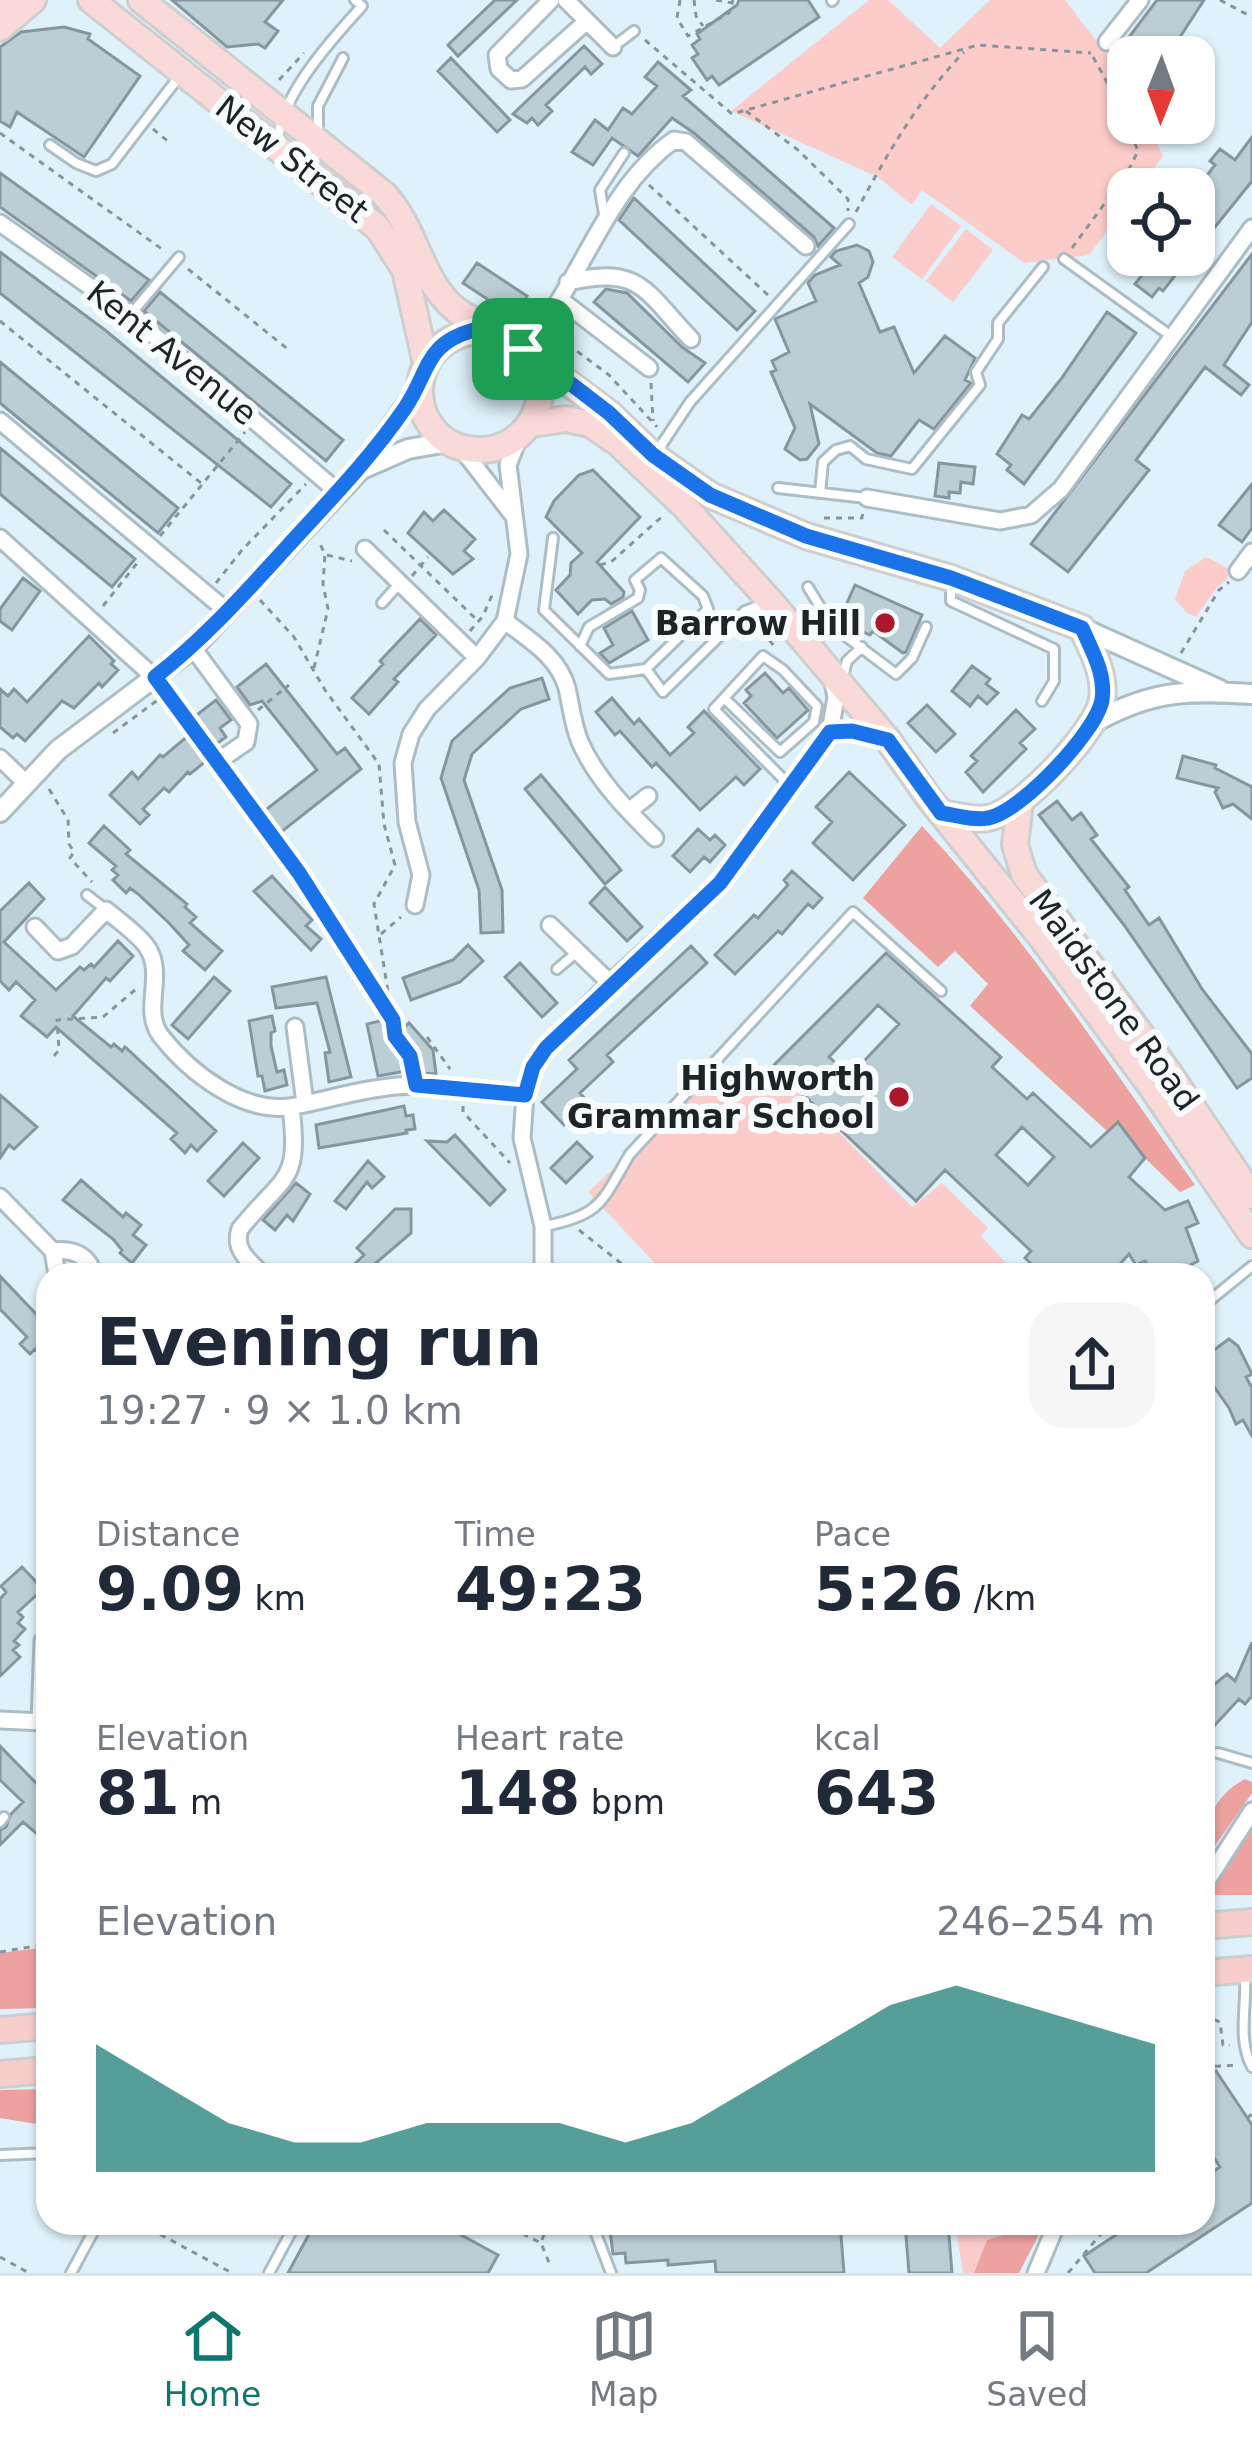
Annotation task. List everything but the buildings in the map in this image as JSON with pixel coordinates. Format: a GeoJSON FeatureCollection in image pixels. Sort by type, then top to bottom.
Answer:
{"type":"FeatureCollection","features":[{"type":"Feature","properties":{"kind":"highway"},"geometry":{"type":"LineString","coordinates":[[1215,1925],[1252,1922]]}},
{"type":"Feature","properties":{"kind":"highway"},"geometry":{"type":"LineString","coordinates":[[1215,1972],[1248,1970]]}},
{"type":"Feature","properties":{"kind":"highway"},"geometry":{"type":"LineString","coordinates":[[0,2030],[36,2027]]}},
{"type":"Feature","properties":{"kind":"highway"},"geometry":{"type":"LineString","coordinates":[[0,2074],[36,2071]]}},
{"type":"Feature","properties":{"kind":"main road"},"geometry":{"type":"LineString","coordinates":[[0,28],[33,0]]}},
{"type":"Feature","properties":{"kind":"main road","name":"New Street"},"geometry":{"type":"LineString","coordinates":[[91,0],[378,228],[405,270],[423,375]]}},
{"type":"Feature","properties":{"kind":"main road","name":"New Street"},"geometry":{"type":"LineString","coordinates":[[141,0],[320,141],[398,211],[447,302],[460,315],[495,332]]}},
{"type":"Feature","properties":{"kind":"main road"},"geometry":{"type":"LineString","coordinates":[[526,351],[541,389],[525,430],[501,447],[481,451],[454,445],[426,418],[423,375],[437,347],[454,335],[495,332],[526,351],[660,448],[710,495],[760,519],[951,578],[1082,628],[1101,673],[1102,698],[1095,722],[1020,803],[986,819],[941,813]]}},
{"type":"Feature","properties":{"kind":"main road","name":"Maidstone Road"},"geometry":{"type":"LineString","coordinates":[[525,430],[566,419],[590,424],[618,442],[771,602],[888,740],[1093,1006],[1252,1235]]}},
{"type":"Feature","properties":{"kind":"main road","name":"Maidstone Road"},"geometry":{"type":"LineString","coordinates":[[1020,803],[1015,845],[1024,874],[1252,1196]]}},
{"type":"Feature","properties":{"kind":"street"},"geometry":{"type":"LineString","coordinates":[[551,0],[497,55],[499,69],[511,80],[522,79],[586,21]]}},
{"type":"Feature","properties":{"kind":"street"},"geometry":{"type":"LineString","coordinates":[[566,0],[613,47]]}},
{"type":"Feature","properties":{"kind":"street"},"geometry":{"type":"LineString","coordinates":[[1111,36],[1139,0]]}},
{"type":"Feature","properties":{"kind":"street"},"geometry":{"type":"LineString","coordinates":[[526,351],[605,221],[667,144],[681,140],[778,230],[806,246]]}},
{"type":"Feature","properties":{"kind":"street","name":"Kent Avenue"},"geometry":{"type":"LineString","coordinates":[[0,223],[130,315],[338,492]]}},
{"type":"Feature","properties":{"kind":"street"},"geometry":{"type":"LineString","coordinates":[[867,498],[1000,520],[1031,514],[1061,489],[1252,228]]}},
{"type":"Feature","properties":{"kind":"street"},"geometry":{"type":"LineString","coordinates":[[568,282],[619,274],[640,286],[691,339]]}},
{"type":"Feature","properties":{"kind":"street"},"geometry":{"type":"LineString","coordinates":[[561,300],[650,368]]}},
{"type":"Feature","properties":{"kind":"street"},"geometry":{"type":"LineString","coordinates":[[0,812],[58,750],[193,648],[228,612],[361,469],[423,375]]}},
{"type":"Feature","properties":{"kind":"street"},"geometry":{"type":"LineString","coordinates":[[0,421],[228,612]]}},
{"type":"Feature","properties":{"kind":"street"},"geometry":{"type":"LineString","coordinates":[[415,905],[421,875],[407,822],[403,763],[411,734],[427,709],[478,658],[505,621],[519,554],[508,465],[525,430]]}},
{"type":"Feature","properties":{"kind":"street"},"geometry":{"type":"LineString","coordinates":[[361,469],[408,448],[454,445],[514,516]]}},
{"type":"Feature","properties":{"kind":"street"},"geometry":{"type":"LineString","coordinates":[[0,538],[155,677]]}},
{"type":"Feature","properties":{"kind":"street"},"geometry":{"type":"LineString","coordinates":[[365,549],[478,658]]}},
{"type":"Feature","properties":{"kind":"street"},"geometry":{"type":"LineString","coordinates":[[1238,571],[1252,552]]}},
{"type":"Feature","properties":{"kind":"street"},"geometry":{"type":"LineString","coordinates":[[505,621],[552,657],[592,766],[655,838]]}},
{"type":"Feature","properties":{"kind":"street"},"geometry":{"type":"LineString","coordinates":[[1082,628],[1224,692]]}},
{"type":"Feature","properties":{"kind":"street"},"geometry":{"type":"LineString","coordinates":[[193,648],[248,719],[248,739],[222,759]]}},
{"type":"Feature","properties":{"kind":"street"},"geometry":{"type":"LineString","coordinates":[[543,1263],[543,1226],[523,1138],[525,1095],[533,1067],[610,983],[720,883],[830,732],[836,680]]}},
{"type":"Feature","properties":{"kind":"street"},"geometry":{"type":"LineString","coordinates":[[1095,722],[1152,696],[1252,694]]}},
{"type":"Feature","properties":{"kind":"street"},"geometry":{"type":"LineString","coordinates":[[830,732],[852,731],[888,740]]}},
{"type":"Feature","properties":{"kind":"street"},"geometry":{"type":"LineString","coordinates":[[0,758],[26,783]]}},
{"type":"Feature","properties":{"kind":"street"},"geometry":{"type":"LineString","coordinates":[[629,811],[648,796]]}},
{"type":"Feature","properties":{"kind":"street"},"geometry":{"type":"LineString","coordinates":[[35,927],[58,951],[72,946],[106,910],[145,944],[155,968],[152,1014],[164,1040],[205,1078],[238,1099],[298,1105],[368,1088],[416,1085],[525,1095]]}},
{"type":"Feature","properties":{"kind":"street"},"geometry":{"type":"LineString","coordinates":[[550,925],[610,983]]}},
{"type":"Feature","properties":{"kind":"street"},"geometry":{"type":"LineString","coordinates":[[251,1263],[238,1249],[236,1238],[292,1167],[296,1155],[295,1027]]}},
{"type":"Feature","properties":{"kind":"street"},"geometry":{"type":"LineString","coordinates":[[0,1197],[53,1251],[55,1263]]}},
{"type":"Feature","properties":{"kind":"street"},"geometry":{"type":"LineString","coordinates":[[53,1251],[75,1252],[88,1263]]}},
{"type":"Feature","properties":{"kind":"street"},"geometry":{"type":"LineString","coordinates":[[0,1720],[36,1722]]}},
{"type":"Feature","properties":{"kind":"street"},"geometry":{"type":"LineString","coordinates":[[1215,1868],[1252,1811]]}},
{"type":"Feature","properties":{"kind":"street"},"geometry":{"type":"LineString","coordinates":[[1036,2273],[1052,2235]]}},
{"type":"Feature","properties":{"kind":"lane"},"geometry":{"type":"LineString","coordinates":[[278,149],[289,100],[358,3]]}},
{"type":"Feature","properties":{"kind":"lane"},"geometry":{"type":"LineString","coordinates":[[613,47],[634,31]]}},
{"type":"Feature","properties":{"kind":"lane"},"geometry":{"type":"LineString","coordinates":[[320,141],[318,106],[343,58]]}},
{"type":"Feature","properties":{"kind":"lane"},"geometry":{"type":"LineString","coordinates":[[50,145],[96,171],[112,164],[182,73]]}},
{"type":"Feature","properties":{"kind":"lane"},"geometry":{"type":"LineString","coordinates":[[605,221],[600,190],[624,153]]}},
{"type":"Feature","properties":{"kind":"lane"},"geometry":{"type":"LineString","coordinates":[[660,448],[690,402],[849,224]]}},
{"type":"Feature","properties":{"kind":"lane"},"geometry":{"type":"LineString","coordinates":[[130,315],[178,258]]}},
{"type":"Feature","properties":{"kind":"lane"},"geometry":{"type":"LineString","coordinates":[[1064,259],[1171,335]]}},
{"type":"Feature","properties":{"kind":"lane"},"geometry":{"type":"LineString","coordinates":[[820,493],[823,462],[836,450],[850,446],[866,459],[912,469],[980,385],[976,373],[998,339],[998,323],[1043,267]]}},
{"type":"Feature","properties":{"kind":"lane"},"geometry":{"type":"LineString","coordinates":[[778,488],[867,498]]}},
{"type":"Feature","properties":{"kind":"lane"},"geometry":{"type":"LineString","coordinates":[[553,538],[544,610],[580,646],[609,674],[646,669],[708,609],[703,596],[661,558],[635,580],[638,598],[589,627],[580,646]]}},
{"type":"Feature","properties":{"kind":"lane"},"geometry":{"type":"LineString","coordinates":[[951,578],[951,601],[1054,649],[1054,680],[1042,701]]}},
{"type":"Feature","properties":{"kind":"lane"},"geometry":{"type":"LineString","coordinates":[[382,602],[402,584]]}},
{"type":"Feature","properties":{"kind":"lane"},"geometry":{"type":"LineString","coordinates":[[808,587],[831,626],[896,674],[912,658],[926,627]]}},
{"type":"Feature","properties":{"kind":"lane"},"geometry":{"type":"LineString","coordinates":[[646,669],[662,692],[746,610],[771,602]]}},
{"type":"Feature","properties":{"kind":"lane"},"geometry":{"type":"LineString","coordinates":[[808,649],[831,626]]}},
{"type":"Feature","properties":{"kind":"lane"},"geometry":{"type":"LineString","coordinates":[[836,680],[862,646]]}},
{"type":"Feature","properties":{"kind":"lane"},"geometry":{"type":"LineString","coordinates":[[724,698],[779,752],[814,722],[817,706],[763,656],[724,698],[714,709],[789,785]]}},
{"type":"Feature","properties":{"kind":"lane"},"geometry":{"type":"LineString","coordinates":[[87,895],[106,910]]}},
{"type":"Feature","properties":{"kind":"lane"},"geometry":{"type":"LineString","coordinates":[[543,1226],[584,1217],[603,1198],[630,1154],[853,912],[941,991]]}},
{"type":"Feature","properties":{"kind":"lane"},"geometry":{"type":"LineString","coordinates":[[557,969],[577,952]]}},
{"type":"Feature","properties":{"kind":"lane"},"geometry":{"type":"LineString","coordinates":[[1215,1296],[1252,1266]]}},
{"type":"Feature","properties":{"kind":"lane"},"geometry":{"type":"LineString","coordinates":[[1217,1753],[1252,1763]]}},
{"type":"Feature","properties":{"kind":"lane"},"geometry":{"type":"LineString","coordinates":[[1248,1970],[1249,2016],[1243,2028],[1245,2054],[1252,2066]]}},
{"type":"Feature","properties":{"kind":"lane"},"geometry":{"type":"LineString","coordinates":[[0,2155],[36,2153]]}},
{"type":"Feature","properties":{"kind":"lane"},"geometry":{"type":"LineString","coordinates":[[71,2273],[92,2235]]}},
{"type":"Feature","properties":{"kind":"lane"},"geometry":{"type":"LineString","coordinates":[[269,2273],[290,2235]]}},
{"type":"Feature","properties":{"kind":"lane"},"geometry":{"type":"LineString","coordinates":[[598,2235],[611,2273]]}},
{"type":"Feature","properties":{"kind":"path"},"geometry":{"type":"LineString","coordinates":[[680,0],[677,18],[688,36],[729,13],[734,3],[716,0]]}},
{"type":"Feature","properties":{"kind":"path"},"geometry":{"type":"LineString","coordinates":[[694,0],[696,16],[704,27]]}},
{"type":"Feature","properties":{"kind":"path"},"geometry":{"type":"LineString","coordinates":[[1220,0],[1252,17]]}},
{"type":"Feature","properties":{"kind":"path"},"geometry":{"type":"LineString","coordinates":[[634,31],[733,114],[978,45],[1091,53],[1138,151],[1064,259]]}},
{"type":"Feature","properties":{"kind":"path"},"geometry":{"type":"LineString","coordinates":[[849,224],[894,141],[934,84],[968,48]]}},
{"type":"Feature","properties":{"kind":"path"},"geometry":{"type":"LineString","coordinates":[[744,111],[798,150],[848,199],[849,224]]}},
{"type":"Feature","properties":{"kind":"path"},"geometry":{"type":"LineString","coordinates":[[145,122],[170,143]]}},
{"type":"Feature","properties":{"kind":"path"},"geometry":{"type":"LineString","coordinates":[[0,133],[178,258],[290,350]]}},
{"type":"Feature","properties":{"kind":"path"},"geometry":{"type":"LineString","coordinates":[[638,176],[769,296]]}},
{"type":"Feature","properties":{"kind":"path"},"geometry":{"type":"LineString","coordinates":[[0,321],[202,484]]}},
{"type":"Feature","properties":{"kind":"path"},"geometry":{"type":"LineString","coordinates":[[543,327],[609,375],[653,423]]}},
{"type":"Feature","properties":{"kind":"path"},"geometry":{"type":"LineString","coordinates":[[650,368],[653,423],[660,448]]}},
{"type":"Feature","properties":{"kind":"path"},"geometry":{"type":"LineString","coordinates":[[91,621],[255,419]]}},
{"type":"Feature","properties":{"kind":"path"},"geometry":{"type":"LineString","coordinates":[[208,594],[297,490],[318,476]]}},
{"type":"Feature","properties":{"kind":"path"},"geometry":{"type":"LineString","coordinates":[[815,518],[862,518],[867,498]]}},
{"type":"Feature","properties":{"kind":"path"},"geometry":{"type":"LineString","coordinates":[[601,566],[667,513]]}},
{"type":"Feature","properties":{"kind":"path"},"geometry":{"type":"LineString","coordinates":[[384,530],[478,621]]}},
{"type":"Feature","properties":{"kind":"path"},"geometry":{"type":"LineString","coordinates":[[313,669],[328,622],[325,554],[314,537]]}},
{"type":"Feature","properties":{"kind":"path"},"geometry":{"type":"LineString","coordinates":[[325,554],[351,562],[365,549]]}},
{"type":"Feature","properties":{"kind":"path"},"geometry":{"type":"LineString","coordinates":[[402,584],[428,557]]}},
{"type":"Feature","properties":{"kind":"path"},"geometry":{"type":"LineString","coordinates":[[1185,647],[1219,590],[1238,571]]}},
{"type":"Feature","properties":{"kind":"path"},"geometry":{"type":"LineString","coordinates":[[267,589],[259,599],[294,637],[379,764],[384,824],[395,865],[374,904],[395,1036],[410,1056],[416,1085]]}},
{"type":"Feature","properties":{"kind":"path"},"geometry":{"type":"LineString","coordinates":[[460,641],[478,621],[493,592]]}},
{"type":"Feature","properties":{"kind":"path"},"geometry":{"type":"LineString","coordinates":[[155,677],[222,759],[393,1020]]}},
{"type":"Feature","properties":{"kind":"path"},"geometry":{"type":"LineString","coordinates":[[248,719],[289,685]]}},
{"type":"Feature","properties":{"kind":"path"},"geometry":{"type":"LineString","coordinates":[[47,787],[68,820],[74,852],[70,858],[92,883],[87,895]]}},
{"type":"Feature","properties":{"kind":"path"},"geometry":{"type":"LineString","coordinates":[[380,935],[415,905]]}},
{"type":"Feature","properties":{"kind":"path"},"geometry":{"type":"LineString","coordinates":[[54,1056],[59,1050],[57,1020],[103,1017],[142,983],[156,981]]}},
{"type":"Feature","properties":{"kind":"path"},"geometry":{"type":"LineString","coordinates":[[427,1037],[458,1081]]}},
{"type":"Feature","properties":{"kind":"path"},"geometry":{"type":"LineString","coordinates":[[463,1102],[463,1112],[515,1168]]}},
{"type":"Feature","properties":{"kind":"path"},"geometry":{"type":"LineString","coordinates":[[568,1221],[621,1263]]}},
{"type":"Feature","properties":{"kind":"path"},"geometry":{"type":"LineString","coordinates":[[0,1952],[36,1946]]}},
{"type":"Feature","properties":{"kind":"path"},"geometry":{"type":"LineString","coordinates":[[1215,2020],[1220,2022],[1223,2045],[1233,2046],[1232,2033]]}},
{"type":"Feature","properties":{"kind":"path"},"geometry":{"type":"LineString","coordinates":[[1215,2067],[1252,2066]]}},
{"type":"Feature","properties":{"kind":"path"},"geometry":{"type":"LineString","coordinates":[[161,2235],[232,2273]]}},
{"type":"Feature","properties":{"kind":"path"},"geometry":{"type":"LineString","coordinates":[[277,2235],[287,2240]]}},
{"type":"Feature","properties":{"kind":"path"},"geometry":{"type":"LineString","coordinates":[[525,2235],[541,2243],[550,2265]]}},
{"type":"Feature","properties":{"kind":"path"},"geometry":{"type":"LineString","coordinates":[[541,2243],[544,2235]]}},
{"type":"Feature","properties":{"kind":"path"},"geometry":{"type":"LineString","coordinates":[[1067,2273],[1100,2235]]}},
{"type":"Feature","properties":{"kind":"path"},"geometry":{"type":"LineString","coordinates":[[0,2258],[29,2273]]}},
{"type":"Feature","properties":{"kind":"shaded area"},"geometry":{"type":"Polygon","coordinates":[[[869,0],[888,0],[940,48],[990,0],[1065,0],[1107,55],[1107,144],[1157,144],[1163,156],[1154,168],[1107,168],[1107,231],[1089,255],[1024,263],[922,190],[912,205],[878,177],[731,111],[869,0]]]}},
{"type":"Feature","properties":{"kind":"shaded area"},"geometry":{"type":"Polygon","coordinates":[[[931,204],[961,226],[922,279],[892,257],[931,204]]]}},
{"type":"Feature","properties":{"kind":"shaded area"},"geometry":{"type":"Polygon","coordinates":[[[966,229],[993,250],[953,302],[926,281],[966,229]]]}},
{"type":"Feature","properties":{"kind":"shaded area"},"geometry":{"type":"Polygon","coordinates":[[[1206,557],[1229,569],[1227,580],[1196,617],[1175,599],[1185,571],[1206,557]]]}},
{"type":"Feature","properties":{"kind":"shaded area"},"geometry":{"type":"Polygon","coordinates":[[[922,826],[1031,955],[1195,1185],[1180,1192],[1145,1158],[1119,1122],[1107,1131],[970,1006],[988,984],[955,951],[938,967],[863,898],[922,826]]]}},
{"type":"Feature","properties":{"kind":"shaded area"},"geometry":{"type":"Polygon","coordinates":[[[736,1069],[765,1079],[781,1073],[912,1207],[942,1183],[988,1228],[981,1236],[1006,1263],[655,1263],[588,1192],[722,1070],[736,1069]]]}},
{"type":"Feature","properties":{"kind":"shaded area"},"geometry":{"type":"Polygon","coordinates":[[[1245,1779],[1252,1782],[1252,1793],[1215,1846],[1215,1808],[1245,1779]]]}},
{"type":"Feature","properties":{"kind":"shaded area"},"geometry":{"type":"Polygon","coordinates":[[[1252,1827],[1252,1895],[1215,1895],[1215,1884],[1252,1827]]]}},
{"type":"Feature","properties":{"kind":"shaded area"},"geometry":{"type":"Polygon","coordinates":[[[36,1948],[36,2008],[0,2009],[0,1953],[36,1948]]]}},
{"type":"Feature","properties":{"kind":"shaded area"},"geometry":{"type":"Polygon","coordinates":[[[36,2089],[36,2124],[0,2118],[0,2090],[36,2089]]]}},
{"type":"Feature","properties":{"kind":"shaded area"},"geometry":{"type":"Polygon","coordinates":[[[957,2235],[1003,2235],[987,2240],[974,2273],[963,2273],[957,2235]]]}},
{"type":"Feature","properties":{"kind":"shaded area"},"geometry":{"type":"Polygon","coordinates":[[[1039,2235],[1019,2273],[974,2273],[987,2240],[1039,2235]]]}},
{"type":"Feature","properties":{"kind":"place","name":"Barrow Hill"},"geometry":{"type":"Point","coordinates":[885,623]}},
{"type":"Feature","properties":{"kind":"place","name":"Highworth Grammar School"},"geometry":{"type":"Point","coordinates":[899,1097]}},
{"type":"Feature","properties":{"kind":"route"},"geometry":{"type":"LineString","coordinates":[[474,330],[506,335],[523,349],[710,495],[806,536],[951,578],[1082,628],[1101,673],[1102,698],[1095,722],[1020,803],[986,819],[941,813],[888,740],[852,731],[830,732],[720,883],[546,1048],[533,1067],[525,1095],[416,1085],[410,1056],[395,1036],[393,1020],[299,873],[155,677],[193,648],[361,469],[420,386],[425,364],[437,347],[454,335],[474,330]]}}]}
